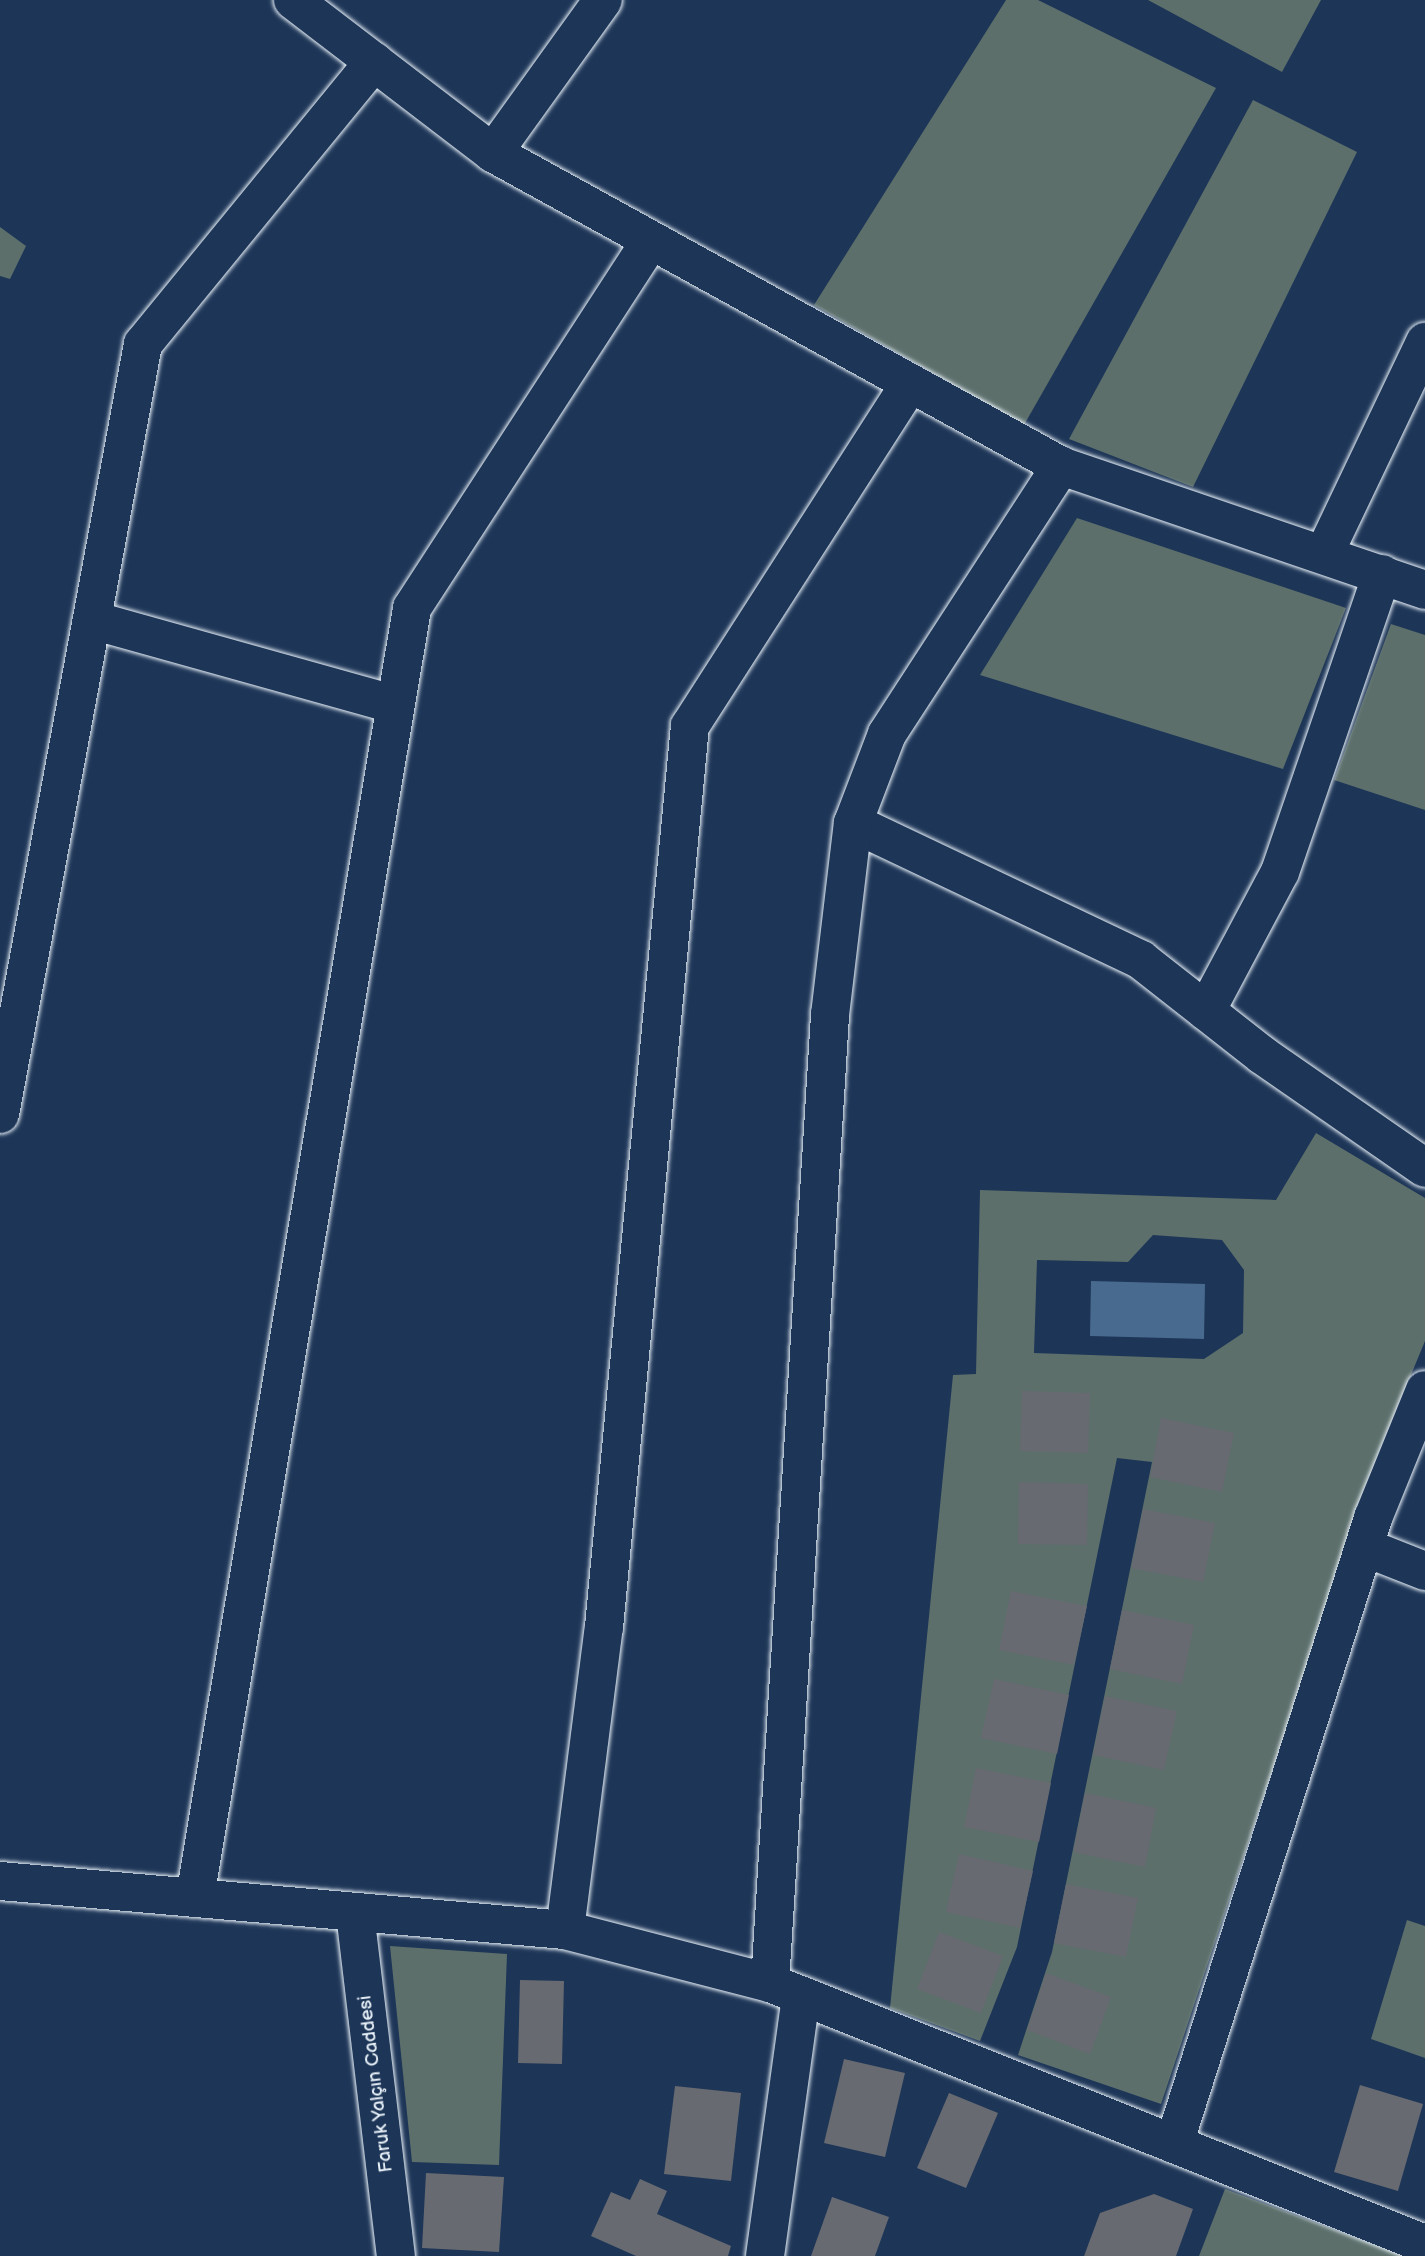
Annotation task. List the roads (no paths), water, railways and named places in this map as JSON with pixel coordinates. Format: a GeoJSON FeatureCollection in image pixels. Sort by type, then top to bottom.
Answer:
{"type":"FeatureCollection","features":[{"type":"Feature","properties":{"kind":"street"},"geometry":{"type":"LineString","coordinates":[[293,0],[331,11],[374,62],[493,153],[909,385],[1061,466],[1325,552],[1425,590]]}},
{"type":"Feature","properties":{"kind":"street"},"geometry":{"type":"LineString","coordinates":[[493,153],[603,0]]}},
{"type":"Feature","properties":{"kind":"street"},"geometry":{"type":"LineString","coordinates":[[0,1114],[13,981],[92,620],[143,344],[374,62]]}},
{"type":"Feature","properties":{"kind":"street"},"geometry":{"type":"LineString","coordinates":[[195,1897],[392,704],[412,608],[650,242]]}},
{"type":"Feature","properties":{"kind":"street"},"geometry":{"type":"LineString","coordinates":[[1325,552],[1425,342]]}},
{"type":"Feature","properties":{"kind":"street"},"geometry":{"type":"LineString","coordinates":[[565,1930],[604,1627],[690,726],[909,385]]}},
{"type":"Feature","properties":{"kind":"street"},"geometry":{"type":"LineString","coordinates":[[765,2256],[786,1989],[830,1015],[853,823],[887,734],[1061,466]]}},
{"type":"Feature","properties":{"kind":"street"},"geometry":{"type":"LineString","coordinates":[[1206,1012],[1280,872],[1382,574]]}},
{"type":"Feature","properties":{"kind":"street"},"geometry":{"type":"LineString","coordinates":[[92,620],[392,704]]}},
{"type":"Feature","properties":{"kind":"street"},"geometry":{"type":"LineString","coordinates":[[853,823],[1141,960],[1206,1012],[1425,1168]]}},
{"type":"Feature","properties":{"kind":"street"},"geometry":{"type":"LineString","coordinates":[[1174,2144],[1364,1547],[1425,1390]]}},
{"type":"Feature","properties":{"kind":"street"},"geometry":{"type":"LineString","coordinates":[[1364,1547],[1425,1571]]}},
{"type":"Feature","properties":{"kind":"street"},"geometry":{"type":"LineString","coordinates":[[0,1881],[565,1930],[786,1989],[1425,2244]]}},
{"type":"Feature","properties":{"kind":"street","name":"Faruk Yalçın Caddesi"},"geometry":{"type":"LineString","coordinates":[[355,1913],[396,2256]]}},
{"type":"Feature","properties":{"kind":"water"},"geometry":{"type":"Polygon","coordinates":[[[1091,1281],[1205,1284],[1204,1339],[1090,1336],[1091,1281]]]}}]}
